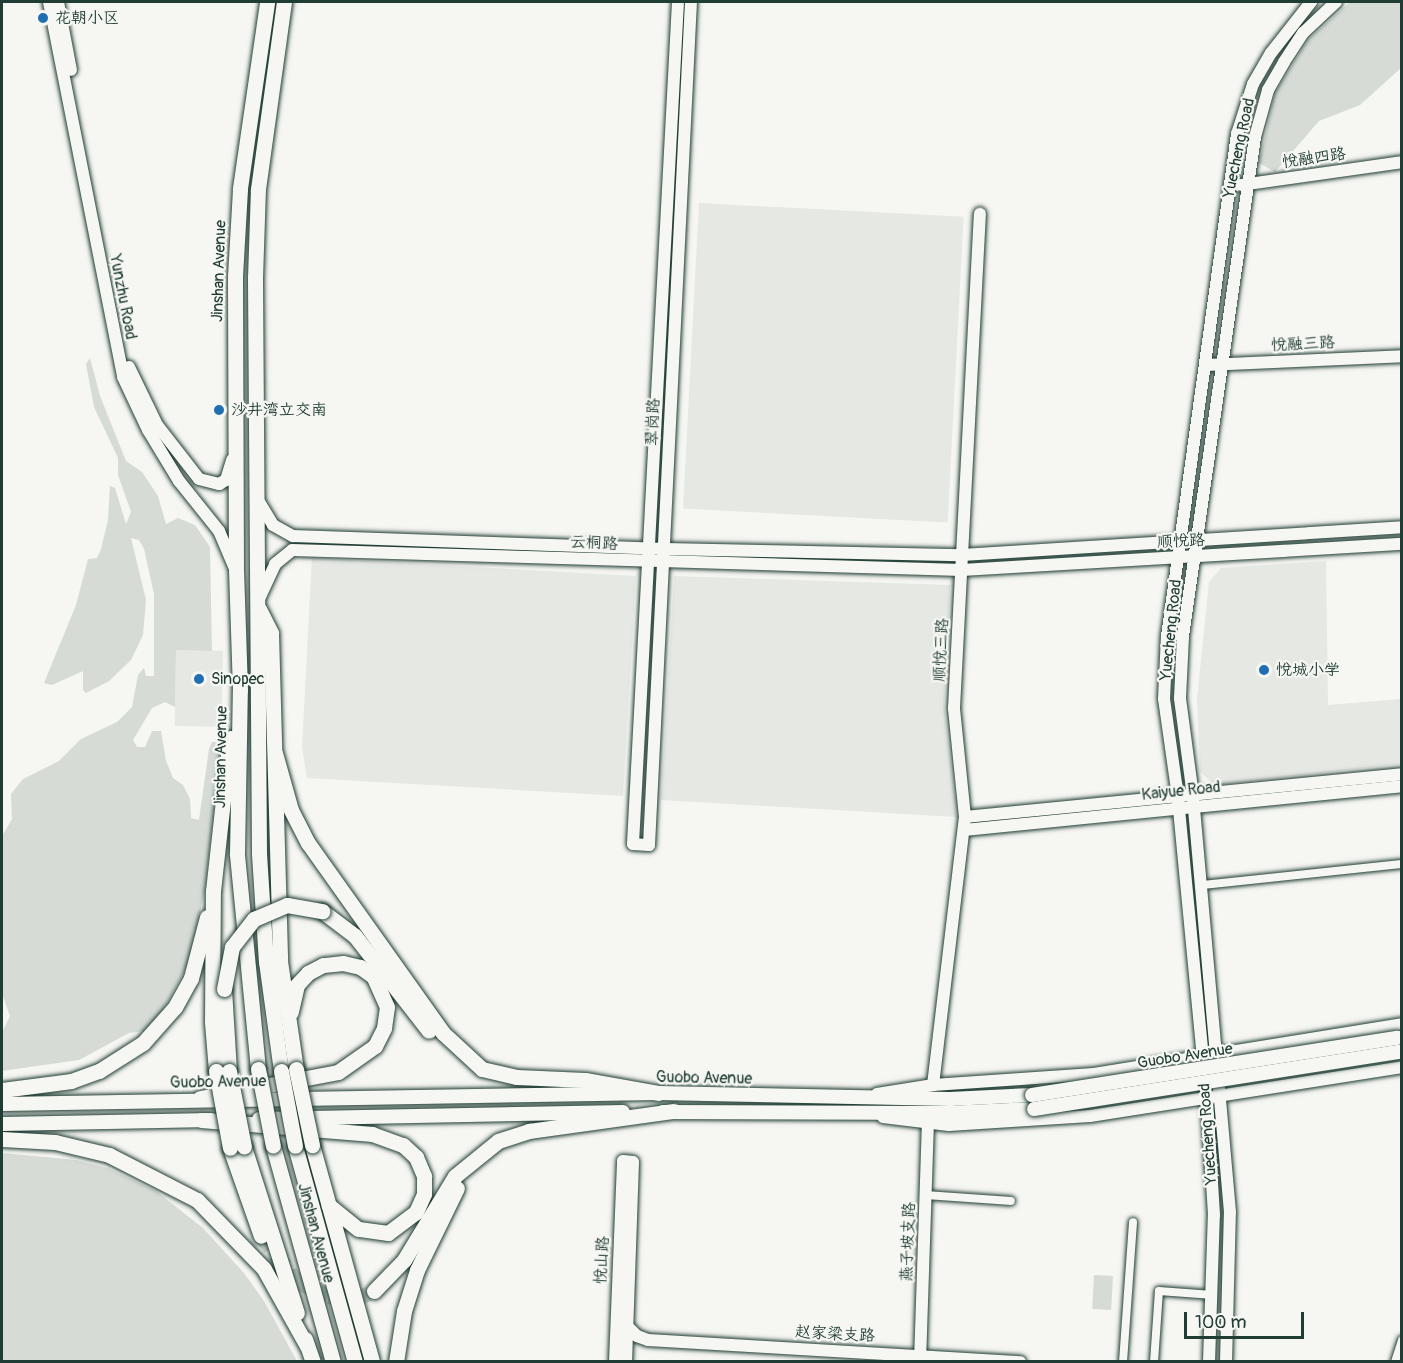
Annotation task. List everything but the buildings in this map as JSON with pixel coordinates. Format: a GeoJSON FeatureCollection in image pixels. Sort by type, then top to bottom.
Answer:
{"type":"FeatureCollection","features":[{"type":"Feature","properties":{"kind":"highway","name":"Jinshan Avenue"},"geometry":{"type":"LineString","coordinates":[[267,2],[240,188],[235,276],[234,453],[239,664],[237,854],[258,1069],[273,1146],[333,1362]]}},
{"type":"Feature","properties":{"kind":"highway","name":"Jinshan Avenue"},"geometry":{"type":"LineString","coordinates":[[284,2],[258,189],[255,494],[259,854],[266,962],[288,1070],[295,1146],[355,1362]]}},
{"type":"Feature","properties":{"kind":"highway"},"geometry":{"type":"LineString","coordinates":[[257,605],[271,633],[275,753],[274,854],[280,961],[289,1024],[288,1070],[312,1145],[372,1362]]}},
{"type":"Feature","properties":{"kind":"highway"},"geometry":{"type":"LineString","coordinates":[[239,664],[213,891],[212,1022],[237,1147],[261,1236]]}},
{"type":"Feature","properties":{"kind":"highway"},"geometry":{"type":"LineString","coordinates":[[275,753],[291,810],[308,843],[443,1033],[482,1069]]}},
{"type":"Feature","properties":{"kind":"highway"},"geometry":{"type":"LineString","coordinates":[[2,1090],[71,1081],[99,1071],[143,1043],[175,1007],[191,978],[213,891]]}},
{"type":"Feature","properties":{"kind":"highway"},"geometry":{"type":"LineString","coordinates":[[222,1071],[224,989],[232,947],[254,919],[287,905],[322,911],[354,936],[436,1040],[482,1069],[518,1077],[585,1080],[658,1093]]}},
{"type":"Feature","properties":{"kind":"highway"},"geometry":{"type":"LineString","coordinates":[[200,1098],[314,1080],[359,1061],[375,1046],[384,1028],[387,1007],[383,991],[360,967],[323,965],[297,985],[289,1024]]}},
{"type":"Feature","properties":{"kind":"highway"},"geometry":{"type":"LineString","coordinates":[[374,1291],[391,1278],[436,1202],[476,1155],[498,1141],[529,1131],[674,1112]]}},
{"type":"Feature","properties":{"kind":"highway"},"geometry":{"type":"LineString","coordinates":[[201,1120],[372,1134],[403,1145],[416,1157],[424,1176],[424,1194],[416,1212],[388,1233],[358,1229],[328,1205]]}},
{"type":"Feature","properties":{"kind":"highway"},"geometry":{"type":"LineString","coordinates":[[2,1139],[55,1142],[109,1155],[197,1200],[264,1269],[308,1346]]}},
{"type":"Feature","properties":{"kind":"highway"},"geometry":{"type":"LineString","coordinates":[[237,1147],[313,1362]]}},
{"type":"Feature","properties":{"kind":"highway"},"geometry":{"type":"LineString","coordinates":[[396,1362],[404,1311],[417,1270],[440,1218],[476,1155]]}},
{"type":"Feature","properties":{"kind":"main road","name":"Yunzhu Road"},"geometry":{"type":"LineString","coordinates":[[49,2],[123,377],[133,403],[179,481],[219,531],[236,570]]}},
{"type":"Feature","properties":{"kind":"main road","name":"Yunzhu Road"},"geometry":{"type":"LineString","coordinates":[[58,2],[131,374],[157,425],[199,479],[213,485],[226,480],[234,453]]}},
{"type":"Feature","properties":{"kind":"main road","name":"翠岗路"},"geometry":{"type":"LineString","coordinates":[[678,2],[633,844],[649,844],[691,2]]}},
{"type":"Feature","properties":{"kind":"main road","name":"Yuecheng Road"},"geometry":{"type":"LineString","coordinates":[[1209,1362],[1214,1215],[1203,1056],[1178,803],[1164,699],[1167,636],[1207,365],[1237,134],[1253,84],[1286,30],[1311,2]]}},
{"type":"Feature","properties":{"kind":"main road","name":"Yuecheng Road"},"geometry":{"type":"LineString","coordinates":[[1226,1362],[1230,1212],[1222,1097],[1194,801],[1180,698],[1183,636],[1225,364],[1247,184],[1268,90],[1303,33],[1336,2]]}},
{"type":"Feature","properties":{"kind":"main road","name":"悦融四路"},"geometry":{"type":"LineString","coordinates":[[1231,187],[1401,162]]}},
{"type":"Feature","properties":{"kind":"main road","name":"顺悦三路"},"geometry":{"type":"LineString","coordinates":[[933,1085],[964,824],[954,708],[980,214]]}},
{"type":"Feature","properties":{"kind":"main road","name":"悦融三路"},"geometry":{"type":"LineString","coordinates":[[1207,365],[1401,356]]}},
{"type":"Feature","properties":{"kind":"main road","name":"云桐路"},"geometry":{"type":"LineString","coordinates":[[255,494],[273,525],[293,536],[665,549],[962,555]]}},
{"type":"Feature","properties":{"kind":"main road","name":"顺悦路"},"geometry":{"type":"LineString","coordinates":[[962,555],[1401,527]]}},
{"type":"Feature","properties":{"kind":"main road","name":"顺悦路"},"geometry":{"type":"LineString","coordinates":[[962,570],[1401,544]]}},
{"type":"Feature","properties":{"kind":"main road","name":"云桐路"},"geometry":{"type":"LineString","coordinates":[[257,605],[275,564],[292,550],[375,550],[664,563],[962,570]]}},
{"type":"Feature","properties":{"kind":"main road","name":"Kaiyue Road"},"geometry":{"type":"LineString","coordinates":[[964,824],[1178,803],[1401,774]]}},
{"type":"Feature","properties":{"kind":"main road","name":"Kaiyue Road"},"geometry":{"type":"LineString","coordinates":[[1194,801],[1401,786]]}},
{"type":"Feature","properties":{"kind":"main road"},"geometry":{"type":"LineString","coordinates":[[864,1097],[933,1085],[1031,1081],[1401,1024]]}},
{"type":"Feature","properties":{"kind":"main road","name":"Guobo Avenue"},"geometry":{"type":"LineString","coordinates":[[2,1124],[674,1112],[861,1114],[1033,1102],[1400,1045]]}},
{"type":"Feature","properties":{"kind":"main road"},"geometry":{"type":"LineString","coordinates":[[861,1114],[928,1124],[1036,1121],[1207,1100],[1401,1066]]}},
{"type":"Feature","properties":{"kind":"main road","name":"Guobo Avenue"},"geometry":{"type":"LineString","coordinates":[[2,1104],[200,1098],[658,1093],[1033,1102]]}},
{"type":"Feature","properties":{"kind":"main road","name":"燕子坡支路"},"geometry":{"type":"LineString","coordinates":[[920,1359],[928,1124]]}},
{"type":"Feature","properties":{"kind":"main road","name":"悦山路"},"geometry":{"type":"LineString","coordinates":[[615,1362],[628,1161],[626,1358]]}},
{"type":"Feature","properties":{"kind":"main road"},"geometry":{"type":"LineString","coordinates":[[626,1325],[637,1336],[648,1340]]}},
{"type":"Feature","properties":{"kind":"main road"},"geometry":{"type":"LineString","coordinates":[[626,1358],[632,1346],[648,1340]]}},
{"type":"Feature","properties":{"kind":"main road","name":"赵家梁支路"},"geometry":{"type":"LineString","coordinates":[[648,1340],[920,1359],[1020,1362]]}},
{"type":"Feature","properties":{"kind":"street"},"geometry":{"type":"LineString","coordinates":[[1202,885],[1401,864]]}},
{"type":"Feature","properties":{"kind":"street"},"geometry":{"type":"LineString","coordinates":[[926,1195],[1011,1201]]}},
{"type":"Feature","properties":{"kind":"street"},"geometry":{"type":"LineString","coordinates":[[1123,1362],[1133,1222]]}},
{"type":"Feature","properties":{"kind":"street"},"geometry":{"type":"LineString","coordinates":[[1154,1362],[1159,1291],[1213,1295]]}},
{"type":"Feature","properties":{"kind":"street"},"geometry":{"type":"LineString","coordinates":[[1395,1362],[1401,1340]]}},
{"type":"Feature","properties":{"kind":"shaded area"},"geometry":{"type":"Polygon","coordinates":[[[1350,2],[1401,2],[1401,68],[1360,105],[1319,121],[1275,172],[1259,163],[1275,93],[1308,40],[1350,2]]]}},
{"type":"Feature","properties":{"kind":"shaded area"},"geometry":{"type":"Polygon","coordinates":[[[699,203],[964,217],[948,522],[683,509],[699,203]]]}},
{"type":"Feature","properties":{"kind":"shaded area"},"geometry":{"type":"Polygon","coordinates":[[[90,358],[100,396],[126,461],[142,472],[158,496],[166,524],[178,518],[195,525],[210,547],[212,651],[176,650],[175,707],[165,702],[152,708],[133,740],[137,747],[145,747],[152,731],[161,731],[166,761],[173,778],[183,785],[190,799],[191,818],[199,820],[209,749],[212,742],[221,742],[205,890],[187,966],[162,1012],[144,1031],[129,1033],[79,1060],[2,1071],[2,1032],[10,1016],[2,994],[2,836],[12,819],[11,794],[23,779],[59,761],[81,739],[117,722],[132,707],[138,675],[144,668],[146,676],[154,676],[154,594],[144,549],[139,540],[131,538],[146,600],[143,635],[131,660],[109,681],[86,693],[83,690],[83,671],[52,685],[44,683],[76,605],[88,559],[97,558],[101,549],[108,520],[110,486],[115,488],[126,524],[131,512],[118,475],[118,458],[94,407],[86,364],[90,358]]]}},
{"type":"Feature","properties":{"kind":"shaded area"},"geometry":{"type":"Polygon","coordinates":[[[312,558],[636,576],[623,796],[307,778],[302,747],[312,558]]]}},
{"type":"Feature","properties":{"kind":"shaded area","name":"悦城小学"},"geometry":{"type":"Polygon","coordinates":[[[1326,561],[1328,705],[1401,699],[1401,764],[1215,785],[1200,772],[1197,699],[1209,582],[1221,568],[1326,561]]]}},
{"type":"Feature","properties":{"kind":"shaded area"},"geometry":{"type":"Polygon","coordinates":[[[674,576],[950,585],[944,705],[957,817],[661,800],[674,576]]]}},
{"type":"Feature","properties":{"kind":"shaded area","name":"Sinopec"},"geometry":{"type":"Polygon","coordinates":[[[176,650],[223,651],[222,727],[175,726],[176,650]]]}},
{"type":"Feature","properties":{"kind":"shaded area"},"geometry":{"type":"Polygon","coordinates":[[[2,1153],[76,1160],[107,1168],[156,1191],[203,1228],[244,1273],[264,1301],[297,1361],[2,1361],[2,1153]]]}},
{"type":"Feature","properties":{"kind":"shaded area"},"geometry":{"type":"Polygon","coordinates":[[[1094,1275],[1113,1276],[1111,1310],[1092,1309],[1094,1275]]]}},
{"type":"Feature","properties":{"kind":"tunnel"},"geometry":{"type":"LineString","coordinates":[[261,1236],[298,1282],[328,1296],[355,1299],[374,1291]]}},
{"type":"Feature","properties":{"kind":"place","name":"花朝小区"},"geometry":{"type":"Point","coordinates":[43,18]}},
{"type":"Feature","properties":{"kind":"place","name":"沙井湾立交南"},"geometry":{"type":"Point","coordinates":[219,410]}},
{"type":"Feature","properties":{"kind":"place","name":"悦城小学"},"geometry":{"type":"Point","coordinates":[1264,670]}},
{"type":"Feature","properties":{"kind":"place","name":"Sinopec"},"geometry":{"type":"Point","coordinates":[199,679]}}]}
